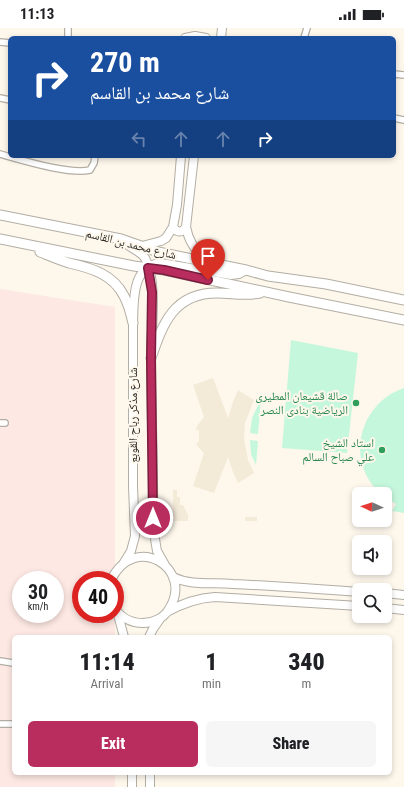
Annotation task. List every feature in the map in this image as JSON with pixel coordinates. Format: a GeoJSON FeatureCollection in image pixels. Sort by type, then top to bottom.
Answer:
{"type":"FeatureCollection","features":[{"type":"Feature","properties":{"kind":"main road","name":"شارع محمد بن القاسم"},"geometry":{"type":"LineString","coordinates":[[0,215],[121,239],[158,252],[268,276],[320,283],[404,300]]}},
{"type":"Feature","properties":{"kind":"main road","name":"شارع محمد بن القاسم"},"geometry":{"type":"LineString","coordinates":[[0,239],[30,246],[164,270],[404,320]]}},
{"type":"Feature","properties":{"kind":"main road"},"geometry":{"type":"LineString","coordinates":[[30,246],[49,256],[91,269],[107,276],[120,288],[133,323]]}},
{"type":"Feature","properties":{"kind":"main road"},"geometry":{"type":"LineString","coordinates":[[151,358],[164,323],[175,310],[188,300],[209,293],[248,295],[266,292]]}},
{"type":"Feature","properties":{"kind":"street"},"geometry":{"type":"LineString","coordinates":[[195,36],[202,28]]}},
{"type":"Feature","properties":{"kind":"street"},"geometry":{"type":"LineString","coordinates":[[17,158],[59,168],[83,171],[90,170],[95,158]]}},
{"type":"Feature","properties":{"kind":"street"},"geometry":{"type":"LineString","coordinates":[[142,246],[161,241],[166,238],[173,227],[177,204],[181,158]]}},
{"type":"Feature","properties":{"kind":"street"},"geometry":{"type":"LineString","coordinates":[[194,158],[186,227],[188,237],[206,262]]}},
{"type":"Feature","properties":{"kind":"street"},"geometry":{"type":"LineString","coordinates":[[173,227],[180,232],[184,231],[186,227]]}},
{"type":"Feature","properties":{"kind":"street","name":"شارع مذكر رباح القوبع"},"geometry":{"type":"LineString","coordinates":[[121,239],[145,258],[152,292],[152,527],[157,550],[173,577]]}},
{"type":"Feature","properties":{"kind":"street"},"geometry":{"type":"LineString","coordinates":[[148,268],[155,264],[161,263],[227,275],[235,275],[246,270]]}},
{"type":"Feature","properties":{"kind":"street","name":"شارع مذكر رباح القوبع"},"geometry":{"type":"LineString","coordinates":[[116,571],[123,564],[131,551],[135,536],[133,486],[134,296],[141,275],[148,268]]}},
{"type":"Feature","properties":{"kind":"street"},"geometry":{"type":"LineString","coordinates":[[123,564],[131,559],[148,557],[165,565]]}},
{"type":"Feature","properties":{"kind":"street"},"geometry":{"type":"LineString","coordinates":[[173,577],[195,584],[221,583],[352,592]]}},
{"type":"Feature","properties":{"kind":"street"},"geometry":{"type":"LineString","coordinates":[[150,635],[152,629],[173,604],[175,586],[173,577]]}},
{"type":"Feature","properties":{"kind":"street"},"geometry":{"type":"LineString","coordinates":[[392,594],[404,595]]}},
{"type":"Feature","properties":{"kind":"street"},"geometry":{"type":"LineString","coordinates":[[124,616],[137,623],[146,623],[154,621],[185,602],[205,597],[352,606]]}},
{"type":"Feature","properties":{"kind":"street"},"geometry":{"type":"LineString","coordinates":[[392,609],[404,610]]}},
{"type":"Feature","properties":{"kind":"street"},"geometry":{"type":"LineString","coordinates":[[120,623],[123,635]]}},
{"type":"Feature","properties":{"kind":"street"},"geometry":{"type":"LineString","coordinates":[[0,661],[12,663]]}},
{"type":"Feature","properties":{"kind":"street"},"geometry":{"type":"LineString","coordinates":[[0,724],[12,724]]}},
{"type":"Feature","properties":{"kind":"street"},"geometry":{"type":"LineString","coordinates":[[132,775],[132,787]]}},
{"type":"Feature","properties":{"kind":"street"},"geometry":{"type":"LineString","coordinates":[[150,775],[150,787]]}},
{"type":"Feature","properties":{"kind":"shaded area"},"geometry":{"type":"Polygon","coordinates":[[[0,289],[115,307],[115,571],[72,571],[72,623],[115,623],[115,635],[12,635],[12,775],[115,775],[115,787],[0,787],[0,289]]]}},
{"type":"Feature","properties":{"kind":"shaded area"},"geometry":{"type":"Polygon","coordinates":[[[213,378],[228,418],[238,390],[254,400],[245,423],[244,439],[248,460],[254,473],[238,483],[228,457],[214,493],[193,486],[204,453],[196,443],[199,442],[199,430],[196,430],[197,426],[204,417],[193,385],[213,378]]]}},
{"type":"Feature","properties":{"kind":"shaded area"},"geometry":{"type":"Polygon","coordinates":[[[173,490],[177,490],[177,497],[180,497],[180,505],[183,505],[188,515],[188,521],[173,521],[173,490]]]}},
{"type":"Feature","properties":{"kind":"shaded area"},"geometry":{"type":"Polygon","coordinates":[[[245,517],[257,517],[257,521],[245,521],[245,517]]]}},
{"type":"Feature","properties":{"kind":"green space"},"geometry":{"type":"Polygon","coordinates":[[[291,340],[358,353],[347,453],[282,448],[291,340]]]}},
{"type":"Feature","properties":{"kind":"green space","name":"استاد الشيخ علي صباح السالم"},"geometry":{"type":"Polygon","coordinates":[[[404,388],[404,513],[392,511],[396,504],[392,501],[392,487],[375,487],[370,481],[363,466],[360,450],[362,435],[367,420],[376,406],[389,396],[404,388]]]}},
{"type":"Feature","properties":{"kind":"green space"},"geometry":{"type":"Polygon","coordinates":[[[261,399],[258,434],[250,433],[252,418],[261,399]]]}},
{"type":"Feature","properties":{"kind":"green space"},"geometry":{"type":"Polygon","coordinates":[[[250,440],[258,441],[256,465],[251,454],[250,440]]]}},
{"type":"Feature","properties":{"kind":"place","name":"صالة قشيعان المطيرى الرياضية بنادى النصر"},"geometry":{"type":"Point","coordinates":[356,403]}},
{"type":"Feature","properties":{"kind":"place","name":"استاد الشيخ علي صباح السالم"},"geometry":{"type":"Point","coordinates":[382,450]}},
{"type":"Feature","properties":{"kind":"route"},"geometry":{"type":"LineString","coordinates":[[153,518],[151,358],[152,292],[148,268],[208,280]]}}]}
